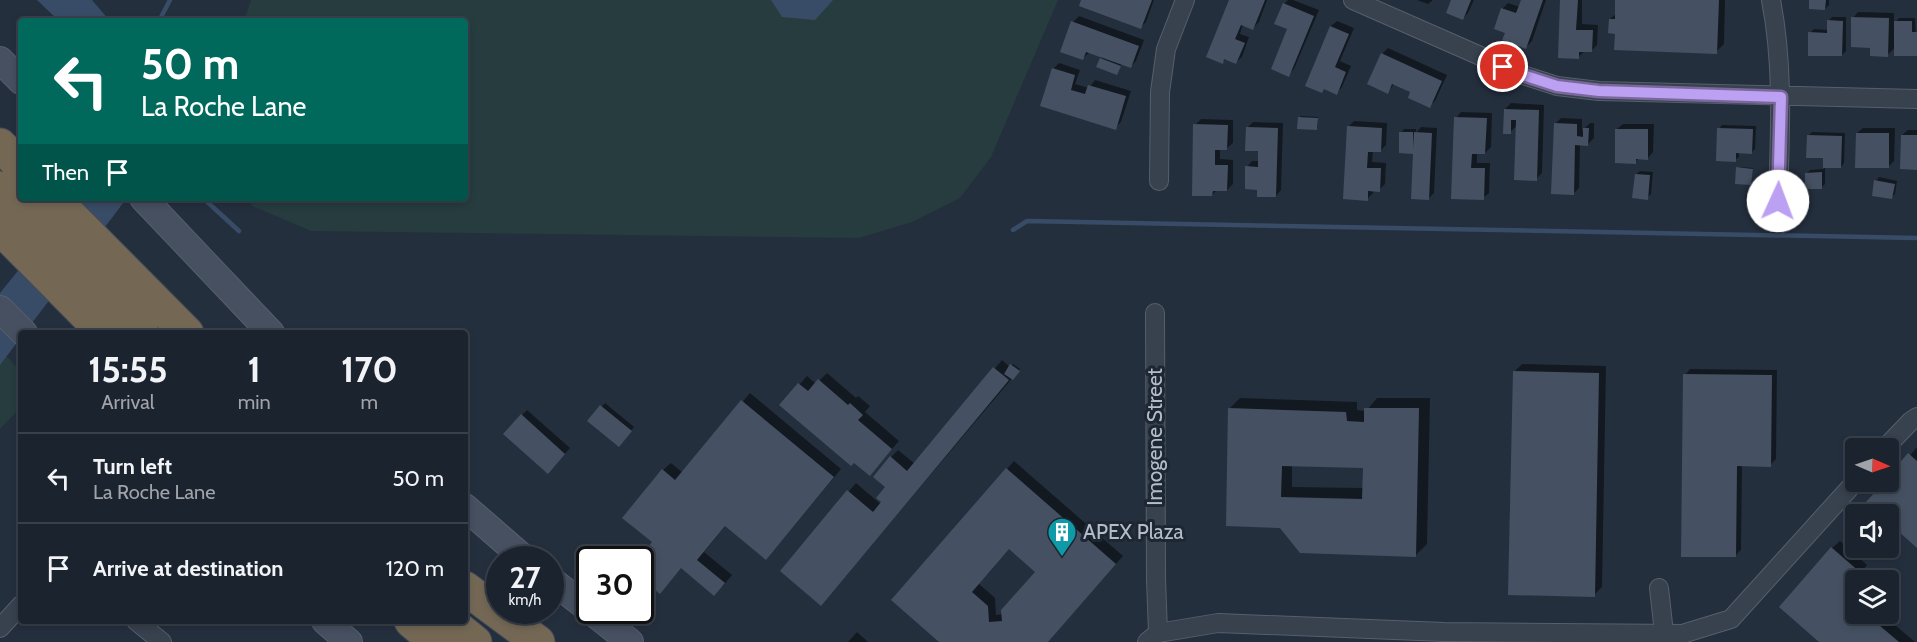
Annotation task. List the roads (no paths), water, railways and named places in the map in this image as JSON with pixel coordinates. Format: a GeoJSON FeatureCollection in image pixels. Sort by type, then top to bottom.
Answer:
{"type":"FeatureCollection","features":[{"type":"Feature","properties":{"kind":"highway"},"geometry":{"type":"LineString","coordinates":[[0,145],[18,163]]}},
{"type":"Feature","properties":{"kind":"highway"},"geometry":{"type":"LineString","coordinates":[[3,192],[124,322]]}},
{"type":"Feature","properties":{"kind":"highway"},"geometry":{"type":"LineString","coordinates":[[55,201],[124,322]]}},
{"type":"Feature","properties":{"kind":"highway"},"geometry":{"type":"LineString","coordinates":[[0,228],[124,322],[170,330]]}},
{"type":"Feature","properties":{"kind":"highway"},"geometry":{"type":"LineString","coordinates":[[468,590],[538,642]]}},
{"type":"Feature","properties":{"kind":"highway"},"geometry":{"type":"LineString","coordinates":[[415,624],[436,642]]}},
{"type":"Feature","properties":{"kind":"highway"},"geometry":{"type":"LineString","coordinates":[[453,624],[475,642]]}},
{"type":"Feature","properties":{"kind":"main road"},"geometry":{"type":"LineString","coordinates":[[0,60],[18,78]]}},
{"type":"Feature","properties":{"kind":"main road"},"geometry":{"type":"LineString","coordinates":[[146,201],[268,330]]}},
{"type":"Feature","properties":{"kind":"main road"},"geometry":{"type":"LineString","coordinates":[[0,309],[21,330]]}},
{"type":"Feature","properties":{"kind":"main road"},"geometry":{"type":"LineString","coordinates":[[468,510],[510,546]]}},
{"type":"Feature","properties":{"kind":"main road"},"geometry":{"type":"LineString","coordinates":[[564,590],[576,599]]}},
{"type":"Feature","properties":{"kind":"main road"},"geometry":{"type":"LineString","coordinates":[[328,624],[349,642]]}},
{"type":"Feature","properties":{"kind":"main road"},"geometry":{"type":"LineString","coordinates":[[608,624],[630,642]]}},
{"type":"Feature","properties":{"kind":"street"},"geometry":{"type":"LineString","coordinates":[[1159,181],[1160,92],[1166,49],[1185,0]]}},
{"type":"Feature","properties":{"kind":"street"},"geometry":{"type":"LineString","coordinates":[[1353,0],[1526,76],[1557,86],[1599,91],[1917,99]]}},
{"type":"Feature","properties":{"kind":"street"},"geometry":{"type":"LineString","coordinates":[[1771,0],[1777,37],[1781,97],[1778,201]]}},
{"type":"Feature","properties":{"kind":"street","name":"Imogene Street"},"geometry":{"type":"LineString","coordinates":[[1152,637],[1155,579],[1155,313]]}},
{"type":"Feature","properties":{"kind":"street"},"geometry":{"type":"LineString","coordinates":[[1895,438],[1917,417]]}},
{"type":"Feature","properties":{"kind":"street"},"geometry":{"type":"LineString","coordinates":[[1152,637],[1218,623],[1443,632],[1682,634],[1731,619],[1846,492]]}},
{"type":"Feature","properties":{"kind":"street"},"geometry":{"type":"LineString","coordinates":[[1659,588],[1664,633]]}},
{"type":"Feature","properties":{"kind":"street"},"geometry":{"type":"LineString","coordinates":[[0,628],[18,608]]}},
{"type":"Feature","properties":{"kind":"street"},"geometry":{"type":"LineString","coordinates":[[140,624],[162,642]]}},
{"type":"Feature","properties":{"kind":"water"},"geometry":{"type":"Polygon","coordinates":[[[37,0],[92,0],[107,18],[56,18],[37,0]]]}},
{"type":"Feature","properties":{"kind":"water"},"geometry":{"type":"Polygon","coordinates":[[[771,0],[833,0],[815,20],[782,17],[771,0]]]}},
{"type":"Feature","properties":{"kind":"water"},"geometry":{"type":"Polygon","coordinates":[[[75,201],[125,201],[27,330],[18,330],[18,341],[0,365],[0,293],[75,201]]]}},
{"type":"Feature","properties":{"kind":"waterway"},"geometry":{"type":"LineString","coordinates":[[161,18],[170,0]]}},
{"type":"Feature","properties":{"kind":"waterway"},"geometry":{"type":"LineString","coordinates":[[206,201],[239,231]]}},
{"type":"Feature","properties":{"kind":"waterway"},"geometry":{"type":"LineString","coordinates":[[1013,230],[1027,221],[1917,238]]}},
{"type":"Feature","properties":{"kind":"place","name":"APEX Plaza"},"geometry":{"type":"Point","coordinates":[1062,558]}}]}
